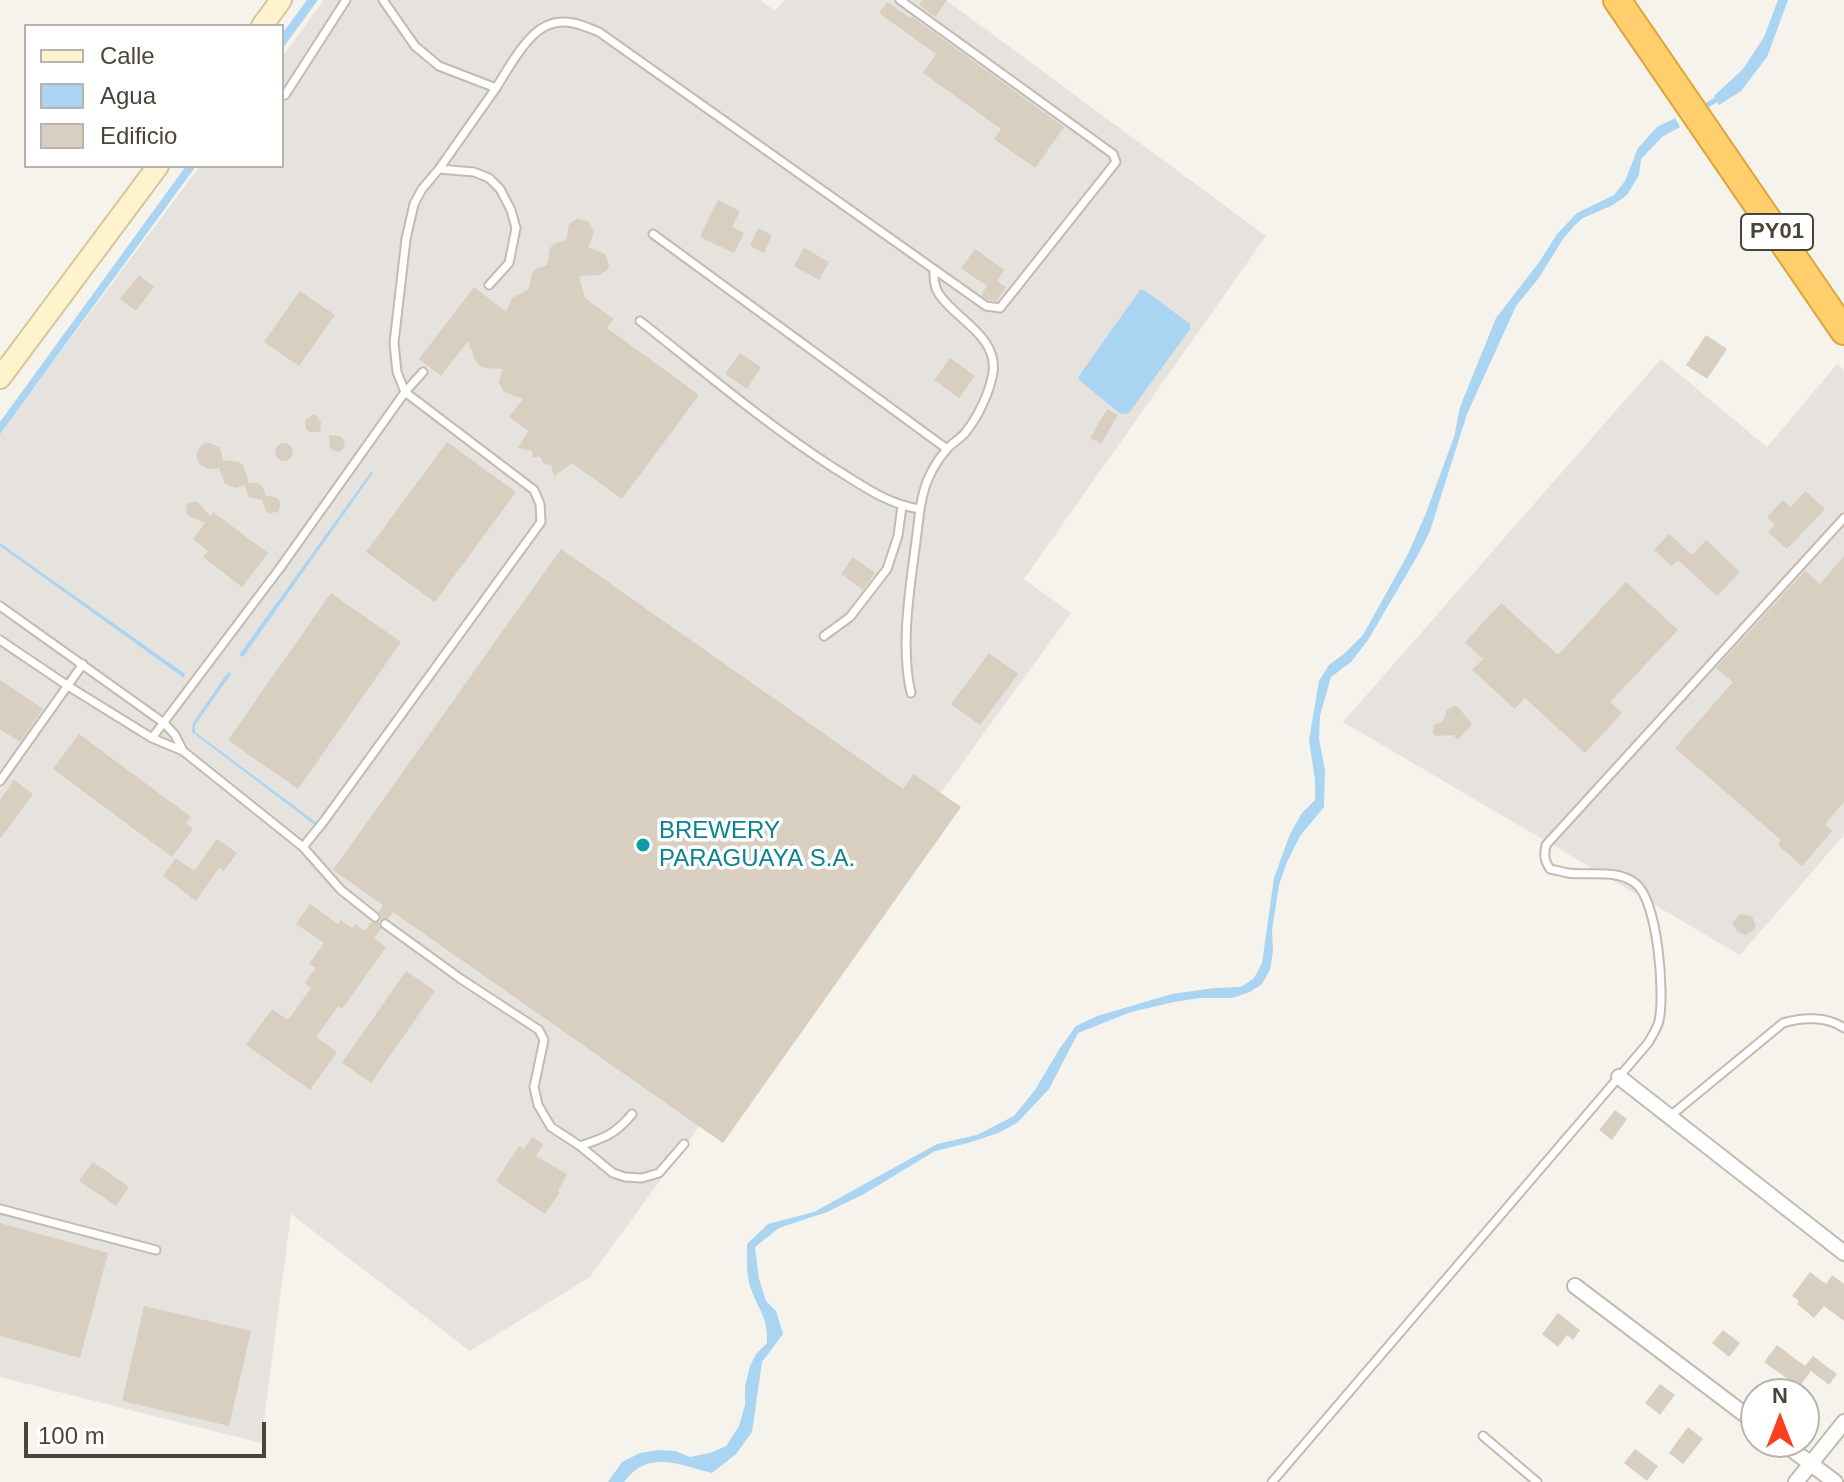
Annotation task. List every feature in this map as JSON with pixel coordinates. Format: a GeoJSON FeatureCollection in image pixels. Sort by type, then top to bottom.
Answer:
{"type":"FeatureCollection","features":[{"type":"Feature","properties":{"kind":"highway","name":"PY01"},"geometry":{"type":"LineString","coordinates":[[1617,0],[1844,331]]}},
{"type":"Feature","properties":{"kind":"main road"},"geometry":{"type":"LineString","coordinates":[[263,24],[281,0]]}},
{"type":"Feature","properties":{"kind":"main road"},"geometry":{"type":"LineString","coordinates":[[0,378],[157,168]]}},
{"type":"Feature","properties":{"kind":"street"},"geometry":{"type":"LineString","coordinates":[[1619,1077],[1844,1253]]}},
{"type":"Feature","properties":{"kind":"street"},"geometry":{"type":"LineString","coordinates":[[1575,1286],[1740,1411]]}},
{"type":"Feature","properties":{"kind":"street"},"geometry":{"type":"LineString","coordinates":[[1796,1482],[1844,1422]]}},
{"type":"Feature","properties":{"kind":"street"},"geometry":{"type":"LineString","coordinates":[[1803,1458],[1835,1482]]}},
{"type":"Feature","properties":{"kind":"lane"},"geometry":{"type":"LineString","coordinates":[[285,95],[346,0]]}},
{"type":"Feature","properties":{"kind":"lane"},"geometry":{"type":"LineString","coordinates":[[383,0],[415,46],[439,66],[496,88]]}},
{"type":"Feature","properties":{"kind":"lane"},"geometry":{"type":"LineString","coordinates":[[303,847],[541,522],[540,504],[534,490],[405,392],[397,372],[394,343],[406,239],[414,204],[422,189],[535,33],[547,25],[577,23],[599,32],[986,306],[1000,308],[1116,162],[1108,149],[900,0]]}},
{"type":"Feature","properties":{"kind":"lane"},"geometry":{"type":"LineString","coordinates":[[439,169],[474,172],[489,178],[500,189],[511,210],[516,228],[509,263],[489,285]]}},
{"type":"Feature","properties":{"kind":"lane"},"geometry":{"type":"LineString","coordinates":[[653,234],[947,449]]}},
{"type":"Feature","properties":{"kind":"lane"},"geometry":{"type":"LineString","coordinates":[[911,693],[907,674],[908,598],[920,509],[929,476],[947,449],[965,433],[984,401],[993,373],[990,349],[939,294],[934,270]]}},
{"type":"Feature","properties":{"kind":"lane"},"geometry":{"type":"LineString","coordinates":[[640,321],[800,446],[883,498],[920,509]]}},
{"type":"Feature","properties":{"kind":"lane"},"geometry":{"type":"LineString","coordinates":[[152,738],[280,568],[405,392],[423,372]]}},
{"type":"Feature","properties":{"kind":"lane"},"geometry":{"type":"LineString","coordinates":[[824,636],[850,617],[887,569],[898,536],[902,506]]}},
{"type":"Feature","properties":{"kind":"lane"},"geometry":{"type":"LineString","coordinates":[[1272,1482],[1648,1043],[1658,1023],[1661,1006],[1659,951],[1644,893],[1636,883],[1625,878],[1550,869],[1545,862],[1546,845],[1844,518]]}},
{"type":"Feature","properties":{"kind":"lane"},"geometry":{"type":"LineString","coordinates":[[0,606],[164,723],[183,751]]}},
{"type":"Feature","properties":{"kind":"lane"},"geometry":{"type":"LineString","coordinates":[[0,640],[152,738],[183,751],[303,847],[341,890],[375,917]]}},
{"type":"Feature","properties":{"kind":"lane"},"geometry":{"type":"LineString","coordinates":[[0,781],[83,664]]}},
{"type":"Feature","properties":{"kind":"lane"},"geometry":{"type":"LineString","coordinates":[[385,924],[539,1030],[544,1040],[534,1087],[538,1105],[551,1127],[613,1173],[642,1178],[659,1173],[684,1144]]}},
{"type":"Feature","properties":{"kind":"lane"},"geometry":{"type":"LineString","coordinates":[[1669,1117],[1783,1023],[1800,1018],[1836,1022],[1844,1028]]}},
{"type":"Feature","properties":{"kind":"lane"},"geometry":{"type":"LineString","coordinates":[[580,1146],[609,1137],[632,1114]]}},
{"type":"Feature","properties":{"kind":"lane"},"geometry":{"type":"LineString","coordinates":[[0,1209],[156,1250]]}},
{"type":"Feature","properties":{"kind":"lane"},"geometry":{"type":"LineString","coordinates":[[1483,1436],[1537,1482]]}},
{"type":"Feature","properties":{"kind":"shaded area"},"geometry":{"type":"Polygon","coordinates":[[[324,0],[760,0],[775,11],[784,0],[946,0],[1266,236],[1024,579],[1071,613],[590,1277],[470,1351],[291,1214],[261,1443],[0,1377],[0,433],[199,168],[284,168],[284,54],[324,0]]]}},
{"type":"Feature","properties":{"kind":"shaded area"},"geometry":{"type":"Polygon","coordinates":[[[1661,359],[1767,447],[1838,363],[1844,371],[1844,835],[1740,955],[1343,722],[1661,359]]]}},
{"type":"Feature","properties":{"kind":"water"},"geometry":{"type":"Polygon","coordinates":[[[307,0],[318,0],[284,46],[284,31],[307,0]]]}},
{"type":"Feature","properties":{"kind":"water"},"geometry":{"type":"Polygon","coordinates":[[[1778,0],[1788,0],[1767,57],[1741,91],[1719,105],[1714,96],[1743,69],[1764,37],[1778,0]]]}},
{"type":"Feature","properties":{"kind":"water"},"geometry":{"type":"Polygon","coordinates":[[[1675,118],[1680,127],[1662,137],[1641,159],[1639,175],[1627,195],[1575,225],[1516,306],[1467,414],[1430,531],[1368,640],[1351,662],[1331,677],[1320,716],[1319,739],[1325,770],[1324,807],[1300,836],[1287,862],[1279,885],[1270,970],[1262,984],[1232,998],[1200,998],[1131,1012],[1078,1033],[1049,1089],[1017,1123],[998,1133],[935,1151],[864,1194],[827,1212],[779,1228],[755,1247],[759,1279],[766,1301],[776,1311],[783,1334],[762,1362],[752,1432],[736,1454],[712,1473],[665,1462],[643,1466],[624,1482],[608,1482],[622,1462],[640,1453],[675,1451],[690,1457],[710,1453],[726,1446],[739,1426],[750,1366],[767,1343],[764,1320],[748,1278],[747,1244],[768,1224],[814,1212],[937,1144],[977,1135],[1014,1116],[1035,1090],[1076,1026],[1097,1016],[1172,994],[1241,987],[1254,978],[1262,963],[1274,878],[1290,834],[1302,813],[1315,800],[1309,740],[1319,681],[1329,665],[1363,635],[1408,554],[1454,437],[1460,407],[1496,318],[1557,234],[1577,213],[1614,195],[1625,181],[1638,148],[1657,127],[1675,118]]]}},
{"type":"Feature","properties":{"kind":"water"},"geometry":{"type":"Polygon","coordinates":[[[185,168],[195,168],[0,434],[0,422],[185,168]]]}},
{"type":"Feature","properties":{"kind":"water"},"geometry":{"type":"Polygon","coordinates":[[[1140,290],[1190,324],[1190,329],[1129,413],[1121,414],[1079,380],[1079,376],[1140,290]]]}},
{"type":"Feature","properties":{"kind":"water"},"geometry":{"type":"Polygon","coordinates":[[[371,472],[243,657],[239,655],[371,472]]]}},
{"type":"Feature","properties":{"kind":"water"},"geometry":{"type":"Polygon","coordinates":[[[0,543],[185,674],[184,678],[0,546],[0,543]]]}},
{"type":"Feature","properties":{"kind":"water"},"geometry":{"type":"Polygon","coordinates":[[[228,672],[231,674],[195,725],[195,732],[317,823],[315,825],[192,732],[193,723],[228,672]]]}},
{"type":"Feature","properties":{"kind":"building"},"geometry":{"type":"Polygon","coordinates":[[[923,0],[947,0],[935,17],[919,5],[923,0]]]}},
{"type":"Feature","properties":{"kind":"building"},"geometry":{"type":"Polygon","coordinates":[[[887,2],[911,16],[1064,127],[1035,168],[994,139],[1001,129],[923,73],[936,54],[879,13],[887,2]]]}},
{"type":"Feature","properties":{"kind":"building"},"geometry":{"type":"Polygon","coordinates":[[[718,200],[740,211],[732,227],[744,233],[734,253],[700,237],[718,200]]]}},
{"type":"Feature","properties":{"kind":"building"},"geometry":{"type":"Polygon","coordinates":[[[577,219],[588,221],[593,235],[588,247],[605,254],[609,264],[600,275],[579,276],[585,298],[614,319],[607,328],[699,395],[622,499],[572,463],[554,476],[551,465],[544,464],[540,457],[533,457],[532,451],[518,448],[528,431],[509,417],[523,399],[504,392],[499,383],[502,369],[480,366],[468,341],[441,376],[419,359],[474,287],[506,312],[512,298],[529,289],[532,273],[547,265],[550,248],[566,240],[569,224],[577,219]]]}},
{"type":"Feature","properties":{"kind":"building"},"geometry":{"type":"Polygon","coordinates":[[[758,228],[772,235],[764,253],[750,246],[758,228]]]}},
{"type":"Feature","properties":{"kind":"building"},"geometry":{"type":"Polygon","coordinates":[[[804,248],[829,262],[819,280],[794,266],[804,248]]]}},
{"type":"Feature","properties":{"kind":"building"},"geometry":{"type":"Polygon","coordinates":[[[975,249],[1004,270],[997,281],[1006,287],[997,301],[981,295],[987,286],[961,268],[975,249]]]}},
{"type":"Feature","properties":{"kind":"building"},"geometry":{"type":"Polygon","coordinates":[[[139,275],[154,287],[136,311],[120,299],[139,275]]]}},
{"type":"Feature","properties":{"kind":"building"},"geometry":{"type":"Polygon","coordinates":[[[300,291],[335,315],[299,366],[264,342],[300,291]]]}},
{"type":"Feature","properties":{"kind":"building"},"geometry":{"type":"Polygon","coordinates":[[[1706,335],[1727,349],[1707,379],[1686,365],[1706,335]]]}},
{"type":"Feature","properties":{"kind":"building"},"geometry":{"type":"Polygon","coordinates":[[[740,353],[761,367],[747,389],[725,374],[740,353]]]}},
{"type":"Feature","properties":{"kind":"building"},"geometry":{"type":"Polygon","coordinates":[[[950,358],[975,376],[959,398],[934,380],[950,358]]]}},
{"type":"Feature","properties":{"kind":"building"},"geometry":{"type":"Polygon","coordinates":[[[1107,409],[1118,415],[1101,444],[1090,438],[1107,409]]]}},
{"type":"Feature","properties":{"kind":"building"},"geometry":{"type":"Polygon","coordinates":[[[316,415],[321,422],[320,432],[306,429],[305,421],[316,415]]]}},
{"type":"Feature","properties":{"kind":"building"},"geometry":{"type":"Polygon","coordinates":[[[329,435],[343,438],[345,447],[338,452],[330,449],[329,435]]]}},
{"type":"Feature","properties":{"kind":"building"},"geometry":{"type":"Polygon","coordinates":[[[447,442],[516,492],[435,602],[366,552],[447,442]]]}},
{"type":"Feature","properties":{"kind":"building"},"geometry":{"type":"Polygon","coordinates":[[[205,443],[220,448],[223,460],[243,465],[249,483],[258,483],[266,496],[279,500],[278,512],[266,511],[262,500],[249,497],[244,485],[235,488],[225,484],[219,468],[208,469],[199,464],[196,454],[205,443]]]}},
{"type":"Feature","properties":{"kind":"building"},"geometry":{"type":"Polygon","coordinates":[[[284,443],[293,452],[284,461],[275,452],[284,443]]]}},
{"type":"Feature","properties":{"kind":"building"},"geometry":{"type":"Polygon","coordinates":[[[1805,491],[1825,509],[1787,549],[1768,532],[1775,525],[1767,517],[1783,500],[1791,507],[1805,491]]]}},
{"type":"Feature","properties":{"kind":"building"},"geometry":{"type":"Polygon","coordinates":[[[195,501],[210,516],[213,512],[268,553],[242,587],[203,557],[208,551],[193,539],[205,523],[186,513],[187,504],[195,501]]]}},
{"type":"Feature","properties":{"kind":"building"},"geometry":{"type":"Polygon","coordinates":[[[1669,534],[1692,555],[1706,540],[1740,572],[1717,596],[1678,560],[1672,566],[1654,550],[1669,534]]]}},
{"type":"Feature","properties":{"kind":"building","name":"BREWERY PARAGUAYA S.A."},"geometry":{"type":"Polygon","coordinates":[[[561,549],[903,789],[914,774],[961,807],[723,1143],[393,912],[388,919],[381,919],[379,912],[383,905],[333,870],[561,549]]]}},
{"type":"Feature","properties":{"kind":"building"},"geometry":{"type":"Polygon","coordinates":[[[1844,556],[1844,802],[1825,824],[1832,831],[1802,866],[1778,845],[1781,840],[1675,748],[1733,682],[1716,668],[1805,571],[1820,584],[1844,556]]]}},
{"type":"Feature","properties":{"kind":"building"},"geometry":{"type":"Polygon","coordinates":[[[853,557],[875,573],[863,590],[841,574],[853,557]]]}},
{"type":"Feature","properties":{"kind":"building"},"geometry":{"type":"Polygon","coordinates":[[[1626,582],[1678,630],[1610,702],[1622,713],[1585,753],[1525,698],[1515,709],[1472,670],[1483,659],[1465,642],[1501,603],[1558,655],[1626,582]]]}},
{"type":"Feature","properties":{"kind":"building"},"geometry":{"type":"Polygon","coordinates":[[[331,593],[401,642],[298,789],[228,740],[331,593]]]}},
{"type":"Feature","properties":{"kind":"building"},"geometry":{"type":"Polygon","coordinates":[[[989,653],[1018,674],[980,725],[951,704],[989,653]]]}},
{"type":"Feature","properties":{"kind":"building"},"geometry":{"type":"Polygon","coordinates":[[[0,680],[43,709],[20,742],[0,729],[0,680]]]}},
{"type":"Feature","properties":{"kind":"building"},"geometry":{"type":"Polygon","coordinates":[[[1454,706],[1472,724],[1458,740],[1453,735],[1436,736],[1433,733],[1434,725],[1443,721],[1447,710],[1454,706]]]}},
{"type":"Feature","properties":{"kind":"building"},"geometry":{"type":"Polygon","coordinates":[[[79,734],[191,817],[186,823],[193,829],[172,857],[53,769],[79,734]]]}},
{"type":"Feature","properties":{"kind":"building"},"geometry":{"type":"Polygon","coordinates":[[[14,780],[33,794],[0,839],[0,800],[14,780]]]}},
{"type":"Feature","properties":{"kind":"building"},"geometry":{"type":"Polygon","coordinates":[[[217,839],[237,853],[224,871],[219,868],[196,901],[163,876],[176,858],[194,871],[217,839]]]}},
{"type":"Feature","properties":{"kind":"building"},"geometry":{"type":"Polygon","coordinates":[[[310,904],[338,924],[341,920],[352,928],[355,924],[365,931],[371,922],[379,922],[381,929],[374,938],[386,947],[342,1009],[338,1006],[316,1037],[337,1052],[310,1090],[246,1045],[272,1009],[288,1020],[311,988],[305,983],[316,968],[309,964],[324,943],[296,924],[310,904]]]}},
{"type":"Feature","properties":{"kind":"building"},"geometry":{"type":"Polygon","coordinates":[[[1744,914],[1752,917],[1756,925],[1746,935],[1738,932],[1732,923],[1744,914]]]}},
{"type":"Feature","properties":{"kind":"building"},"geometry":{"type":"Polygon","coordinates":[[[406,971],[435,991],[371,1083],[342,1063],[406,971]]]}},
{"type":"Feature","properties":{"kind":"building"},"geometry":{"type":"Polygon","coordinates":[[[1615,1110],[1627,1119],[1612,1140],[1599,1130],[1615,1110]]]}},
{"type":"Feature","properties":{"kind":"building"},"geometry":{"type":"Polygon","coordinates":[[[532,1137],[543,1144],[536,1156],[567,1174],[560,1192],[545,1214],[496,1181],[519,1146],[524,1149],[532,1137]]]}},
{"type":"Feature","properties":{"kind":"building"},"geometry":{"type":"Polygon","coordinates":[[[93,1162],[129,1187],[116,1206],[79,1181],[93,1162]]]}},
{"type":"Feature","properties":{"kind":"building"},"geometry":{"type":"Polygon","coordinates":[[[0,1223],[108,1253],[80,1358],[0,1336],[0,1223]]]}},
{"type":"Feature","properties":{"kind":"building"},"geometry":{"type":"Polygon","coordinates":[[[1810,1272],[1826,1284],[1832,1275],[1844,1284],[1844,1321],[1824,1306],[1814,1318],[1797,1304],[1799,1301],[1792,1296],[1810,1272]]]}},
{"type":"Feature","properties":{"kind":"building"},"geometry":{"type":"Polygon","coordinates":[[[144,1306],[251,1331],[229,1426],[122,1401],[144,1306]]]}},
{"type":"Feature","properties":{"kind":"building"},"geometry":{"type":"Polygon","coordinates":[[[1558,1313],[1580,1330],[1573,1340],[1567,1335],[1558,1347],[1542,1334],[1558,1313]]]}},
{"type":"Feature","properties":{"kind":"building"},"geometry":{"type":"Polygon","coordinates":[[[1723,1330],[1740,1343],[1729,1357],[1712,1343],[1723,1330]]]}},
{"type":"Feature","properties":{"kind":"building"},"geometry":{"type":"Polygon","coordinates":[[[1777,1345],[1805,1366],[1813,1356],[1837,1374],[1829,1385],[1811,1371],[1806,1378],[1786,1378],[1764,1362],[1777,1345]]]}},
{"type":"Feature","properties":{"kind":"building"},"geometry":{"type":"Polygon","coordinates":[[[1660,1384],[1675,1395],[1660,1415],[1645,1403],[1660,1384]]]}},
{"type":"Feature","properties":{"kind":"building"},"geometry":{"type":"Polygon","coordinates":[[[1688,1427],[1703,1439],[1683,1464],[1669,1453],[1688,1427]]]}},
{"type":"Feature","properties":{"kind":"building"},"geometry":{"type":"Polygon","coordinates":[[[1635,1449],[1658,1466],[1647,1481],[1624,1463],[1635,1449]]]}},
{"type":"Feature","properties":{"kind":"waterway"},"geometry":{"type":"LineString","coordinates":[[1702,108],[1721,97]]}},
{"type":"Feature","properties":{"kind":"place","name":"BREWERY PARAGUAYA S.A."},"geometry":{"type":"Point","coordinates":[643,845]}}]}
